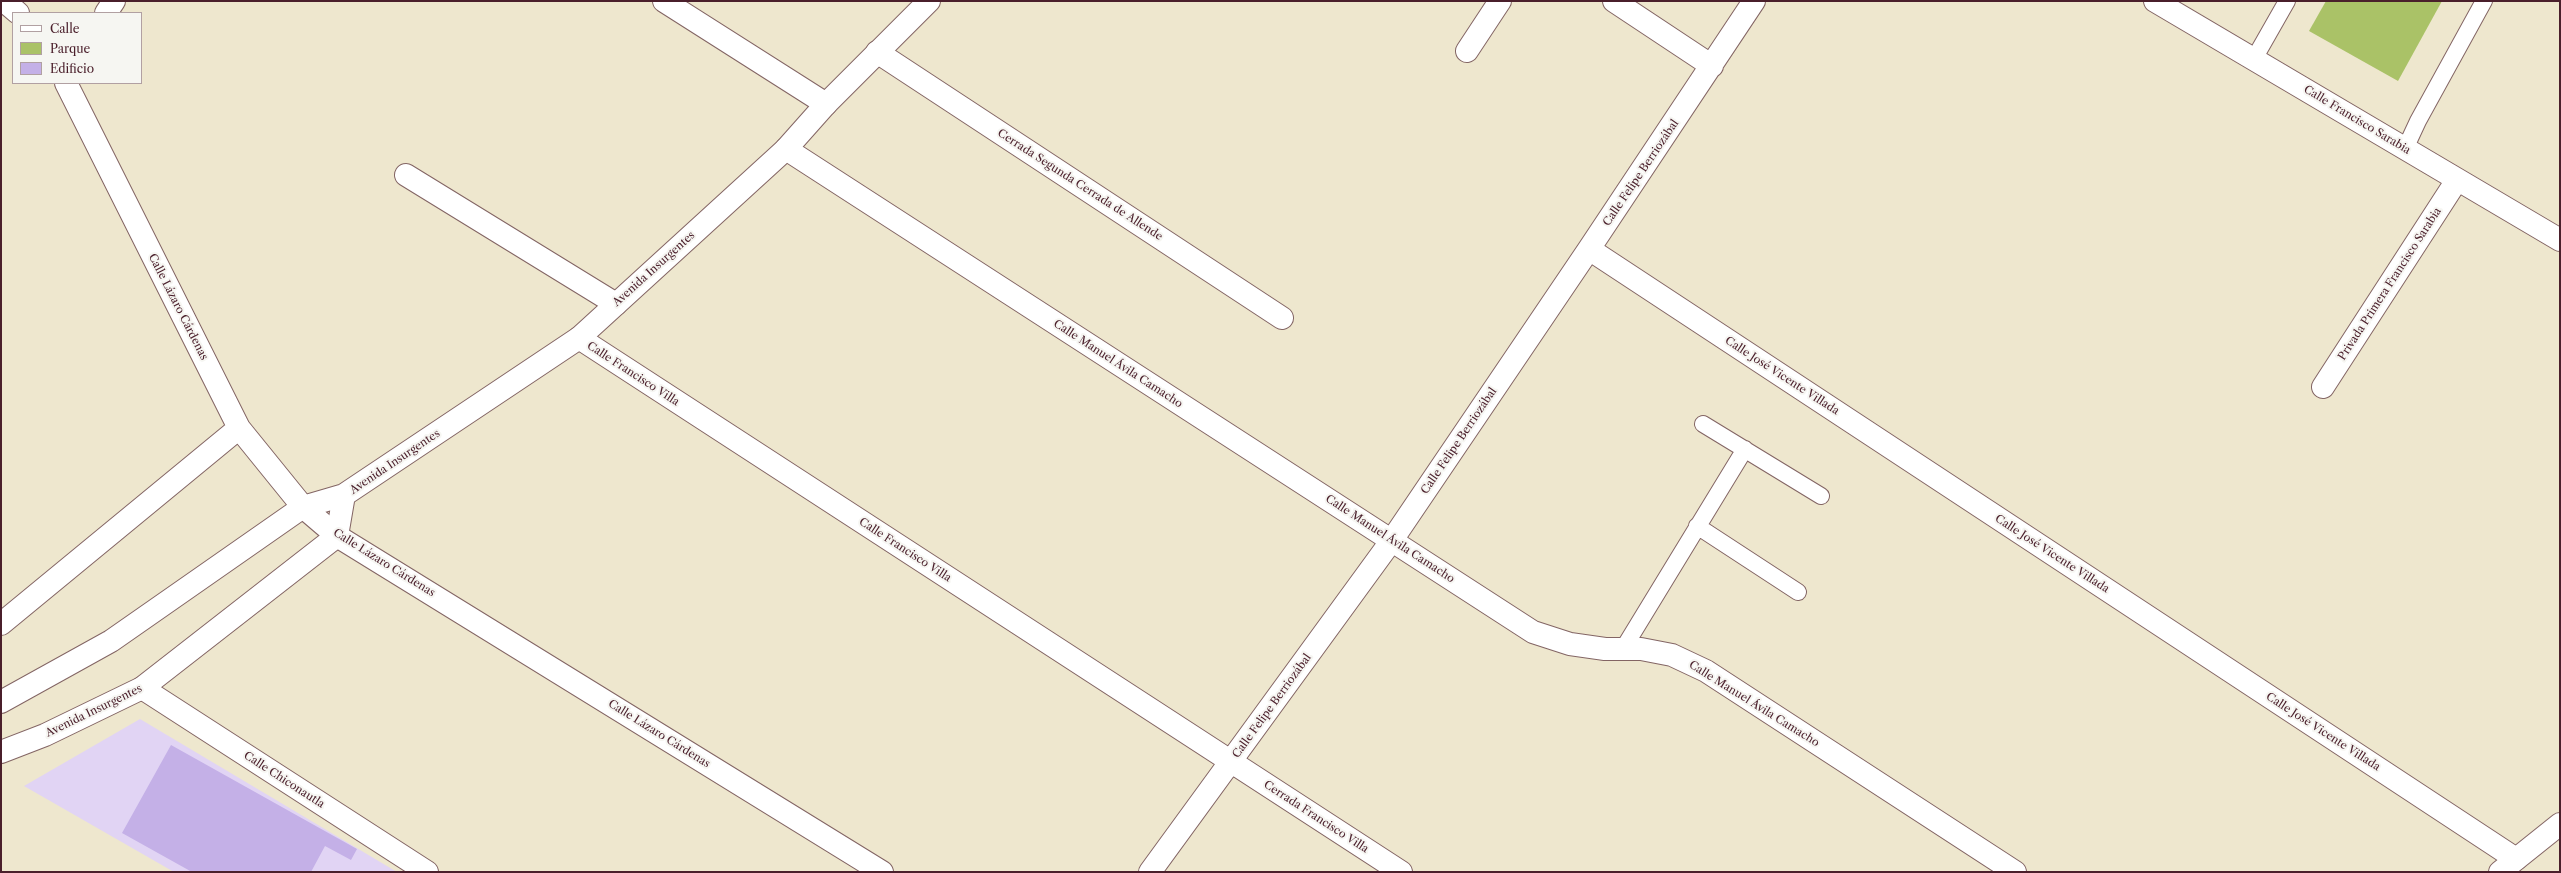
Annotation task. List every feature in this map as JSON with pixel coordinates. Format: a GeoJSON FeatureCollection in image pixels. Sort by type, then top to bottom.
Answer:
{"type":"FeatureCollection","features":[{"type":"Feature","properties":{"kind":"street"},"geometry":{"type":"LineString","coordinates":[[4,1],[17,12]]}},
{"type":"Feature","properties":{"kind":"street"},"geometry":{"type":"LineString","coordinates":[[107,12],[114,1]]}},
{"type":"Feature","properties":{"kind":"street"},"geometry":{"type":"LineString","coordinates":[[664,1],[826,104]]}},
{"type":"Feature","properties":{"kind":"street","name":"Avenida Insurgentes"},"geometry":{"type":"LineString","coordinates":[[1,702],[111,641],[303,507],[344,495],[579,338],[786,150],[826,104],[929,1]]}},
{"type":"Feature","properties":{"kind":"street"},"geometry":{"type":"LineString","coordinates":[[1468,50],[1500,1]]}},
{"type":"Feature","properties":{"kind":"street"},"geometry":{"type":"LineString","coordinates":[[1614,1],[1712,66]]}},
{"type":"Feature","properties":{"kind":"street","name":"Calle Felipe Berriozábal"},"geometry":{"type":"LineString","coordinates":[[1150,872],[1392,540],[1589,250],[1754,1]]}},
{"type":"Feature","properties":{"kind":"street","name":"Calle Francisco Sarabia"},"geometry":{"type":"LineString","coordinates":[[2155,1],[2560,240]]}},
{"type":"Feature","properties":{"kind":"street","name":"Cerrada Segunda Cerrada de Allende"},"geometry":{"type":"LineString","coordinates":[[878,52],[1282,318]]}},
{"type":"Feature","properties":{"kind":"street","name":"Calle Lázaro Cárdenas"},"geometry":{"type":"LineString","coordinates":[[67,84],[239,428],[303,507],[337,536],[882,872]]}},
{"type":"Feature","properties":{"kind":"street","name":"Calle Manuel Ávila Camacho"},"geometry":{"type":"LineString","coordinates":[[786,150],[1533,632],[1570,644],[1623,649],[1641,649],[1672,655],[1706,671],[2015,872]]}},
{"type":"Feature","properties":{"kind":"street"},"geometry":{"type":"LineString","coordinates":[[406,175],[616,304]]}},
{"type":"Feature","properties":{"kind":"street","name":"Privada Primera Francisco Sarabia"},"geometry":{"type":"LineString","coordinates":[[2323,387],[2457,180]]}},
{"type":"Feature","properties":{"kind":"street","name":"Calle José Vicente Villada"},"geometry":{"type":"LineString","coordinates":[[1589,250],[2508,865]]}},
{"type":"Feature","properties":{"kind":"street","name":"Calle Francisco Villa"},"geometry":{"type":"LineString","coordinates":[[579,338],[1231,762]]}},
{"type":"Feature","properties":{"kind":"street"},"geometry":{"type":"LineString","coordinates":[[1,624],[239,428]]}},
{"type":"Feature","properties":{"kind":"street","name":"Avenida Insurgentes"},"geometry":{"type":"LineString","coordinates":[[1,752],[45,735],[142,688],[337,536],[344,495]]}},
{"type":"Feature","properties":{"kind":"street","name":"Calle Chiconautla"},"geometry":{"type":"LineString","coordinates":[[142,688],[427,872]]}},
{"type":"Feature","properties":{"kind":"street","name":"Cerrada Francisco Villa"},"geometry":{"type":"LineString","coordinates":[[1231,762],[1401,872]]}},
{"type":"Feature","properties":{"kind":"street"},"geometry":{"type":"LineString","coordinates":[[2508,865],[2560,824]]}},
{"type":"Feature","properties":{"kind":"lane"},"geometry":{"type":"LineString","coordinates":[[2254,59],[2287,1]]}},
{"type":"Feature","properties":{"kind":"lane"},"geometry":{"type":"LineString","coordinates":[[2406,149],[2418,121],[2484,1]]}},
{"type":"Feature","properties":{"kind":"lane"},"geometry":{"type":"LineString","coordinates":[[1703,424],[1821,496]]}},
{"type":"Feature","properties":{"kind":"lane"},"geometry":{"type":"LineString","coordinates":[[1623,649],[1745,449]]}},
{"type":"Feature","properties":{"kind":"lane"},"geometry":{"type":"LineString","coordinates":[[1698,526],[1798,592]]}},
{"type":"Feature","properties":{"kind":"shaded area"},"geometry":{"type":"Polygon","coordinates":[[[140,719],[397,872],[174,872],[24,786],[140,719]]]}},
{"type":"Feature","properties":{"kind":"green space"},"geometry":{"type":"Polygon","coordinates":[[[2326,1],[2442,1],[2398,81],[2309,31],[2326,1]]]}},
{"type":"Feature","properties":{"kind":"building"},"geometry":{"type":"Polygon","coordinates":[[[171,745],[357,849],[351,860],[325,846],[311,872],[192,872],[122,833],[171,745]]]}}]}
